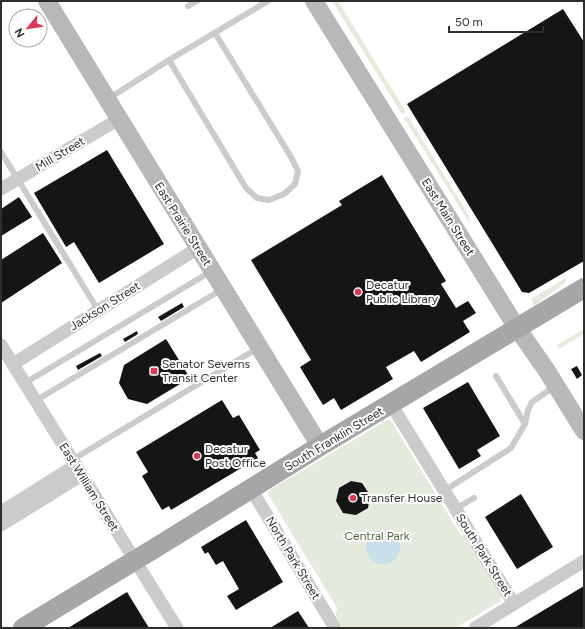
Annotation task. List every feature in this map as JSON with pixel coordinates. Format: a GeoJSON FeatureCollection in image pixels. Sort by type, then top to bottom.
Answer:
{"type":"FeatureCollection","features":[{"type":"Feature","properties":{"kind":"main road","name":"South Franklin Street"},"geometry":{"type":"LineString","coordinates":[[23,628],[320,446],[584,288]]}},
{"type":"Feature","properties":{"kind":"street","name":"East Prairie Street"},"geometry":{"type":"LineString","coordinates":[[47,1],[320,446]]}},
{"type":"Feature","properties":{"kind":"street","name":"East Main Street"},"geometry":{"type":"LineString","coordinates":[[314,1],[517,328],[583,427]]}},
{"type":"Feature","properties":{"kind":"street","name":"Mill Street"},"geometry":{"type":"LineString","coordinates":[[1,189],[119,119]]}},
{"type":"Feature","properties":{"kind":"street","name":"Jackson Street"},"geometry":{"type":"LineString","coordinates":[[13,364],[198,248]]}},
{"type":"Feature","properties":{"kind":"street","name":"East William Street"},"geometry":{"type":"LineString","coordinates":[[1,345],[177,628]]}},
{"type":"Feature","properties":{"kind":"street","name":"South Park Street"},"geometry":{"type":"LineString","coordinates":[[391,404],[514,604]]}},
{"type":"Feature","properties":{"kind":"street"},"geometry":{"type":"LineString","coordinates":[[1,512],[77,467]]}},
{"type":"Feature","properties":{"kind":"street"},"geometry":{"type":"LineString","coordinates":[[1,525],[77,467]]}},
{"type":"Feature","properties":{"kind":"street","name":"North Park Street"},"geometry":{"type":"LineString","coordinates":[[251,489],[335,628]]}},
{"type":"Feature","properties":{"kind":"street"},"geometry":{"type":"LineString","coordinates":[[475,628],[584,561]]}},
{"type":"Feature","properties":{"kind":"lane"},"geometry":{"type":"LineString","coordinates":[[188,6],[197,1]]}},
{"type":"Feature","properties":{"kind":"lane"},"geometry":{"type":"LineString","coordinates":[[107,99],[268,1]]}},
{"type":"Feature","properties":{"kind":"lane"},"geometry":{"type":"LineString","coordinates":[[169,60],[246,188],[257,198],[269,200],[284,194],[295,184],[298,171],[216,33]]}},
{"type":"Feature","properties":{"kind":"lane"},"geometry":{"type":"LineString","coordinates":[[1,152],[98,310]]}},
{"type":"Feature","properties":{"kind":"lane"},"geometry":{"type":"LineString","coordinates":[[25,383],[212,270]]}},
{"type":"Feature","properties":{"kind":"lane"},"geometry":{"type":"LineString","coordinates":[[35,400],[223,288]]}},
{"type":"Feature","properties":{"kind":"lane"},"geometry":{"type":"LineString","coordinates":[[77,467],[259,347]]}},
{"type":"Feature","properties":{"kind":"lane"},"geometry":{"type":"LineString","coordinates":[[496,376],[525,424]]}},
{"type":"Feature","properties":{"kind":"lane"},"geometry":{"type":"LineString","coordinates":[[444,491],[511,448],[525,424],[528,410],[532,402],[556,386]]}},
{"type":"Feature","properties":{"kind":"lane"},"geometry":{"type":"LineString","coordinates":[[455,509],[474,498]]}},
{"type":"Feature","properties":{"kind":"green space"},"geometry":{"type":"Polygon","coordinates":[[[332,1],[338,1],[406,112],[402,114],[332,1]]]}},
{"type":"Feature","properties":{"kind":"green space"},"geometry":{"type":"Polygon","coordinates":[[[408,116],[468,214],[470,224],[404,118],[408,116]]]}},
{"type":"Feature","properties":{"kind":"green space"},"geometry":{"type":"Polygon","coordinates":[[[566,278],[565,283],[534,306],[531,299],[566,278]]]}},
{"type":"Feature","properties":{"kind":"green space"},"geometry":{"type":"Polygon","coordinates":[[[584,329],[584,334],[559,349],[557,345],[584,329]]]}},
{"type":"Feature","properties":{"kind":"green space","name":"Central Park"},"geometry":{"type":"Polygon","coordinates":[[[387,420],[392,422],[460,534],[469,538],[501,594],[501,600],[499,602],[456,628],[343,628],[336,616],[337,608],[268,494],[271,489],[387,420]]]}},
{"type":"Feature","properties":{"kind":"water"},"geometry":{"type":"Polygon","coordinates":[[[380,530],[386,530],[395,535],[399,541],[399,553],[395,559],[386,564],[380,564],[371,559],[366,550],[366,544],[371,535],[380,530]]]}},
{"type":"Feature","properties":{"kind":"building"},"geometry":{"type":"Polygon","coordinates":[[[563,9],[584,42],[584,261],[529,293],[522,292],[407,104],[563,9]]]}},
{"type":"Feature","properties":{"kind":"building"},"geometry":{"type":"Polygon","coordinates":[[[107,150],[164,244],[99,283],[74,242],[66,247],[34,193],[107,150]]]}},
{"type":"Feature","properties":{"kind":"building","name":"Decatur Public Library"},"geometry":{"type":"Polygon","coordinates":[[[382,175],[446,281],[441,284],[456,308],[468,301],[476,313],[463,321],[470,332],[421,362],[414,351],[386,367],[393,379],[341,410],[334,398],[323,405],[300,367],[311,360],[251,260],[342,205],[339,201],[382,175]]]}},
{"type":"Feature","properties":{"kind":"building"},"geometry":{"type":"Polygon","coordinates":[[[19,197],[32,217],[1,236],[1,209],[19,197]]]}},
{"type":"Feature","properties":{"kind":"building"},"geometry":{"type":"Polygon","coordinates":[[[43,233],[62,263],[1,303],[1,260],[43,233]]]}},
{"type":"Feature","properties":{"kind":"building"},"geometry":{"type":"Polygon","coordinates":[[[182,303],[184,307],[161,321],[158,317],[182,303]]]}},
{"type":"Feature","properties":{"kind":"building"},"geometry":{"type":"Polygon","coordinates":[[[137,331],[138,334],[125,342],[123,339],[137,331]]]}},
{"type":"Feature","properties":{"kind":"building","name":"Senator Severns Transit Center"},"geometry":{"type":"Polygon","coordinates":[[[166,339],[190,378],[147,404],[128,399],[119,383],[124,365],[166,339]]]}},
{"type":"Feature","properties":{"kind":"building"},"geometry":{"type":"Polygon","coordinates":[[[100,353],[102,356],[78,370],[76,366],[100,353]]]}},
{"type":"Feature","properties":{"kind":"building"},"geometry":{"type":"Polygon","coordinates":[[[577,366],[582,375],[577,379],[571,369],[577,366]]]}},
{"type":"Feature","properties":{"kind":"building"},"geometry":{"type":"Polygon","coordinates":[[[468,382],[500,436],[477,450],[481,456],[459,469],[423,408],[468,382]]]}},
{"type":"Feature","properties":{"kind":"building","name":"Decatur Post Office"},"geometry":{"type":"Polygon","coordinates":[[[222,400],[233,418],[239,415],[260,450],[255,453],[258,458],[171,510],[169,506],[162,510],[142,476],[148,472],[136,452],[222,400]]]}},
{"type":"Feature","properties":{"kind":"building","name":"Transfer House"},"geometry":{"type":"Polygon","coordinates":[[[351,481],[362,483],[370,495],[368,508],[356,515],[343,513],[336,501],[339,488],[351,481]]]}},
{"type":"Feature","properties":{"kind":"building"},"geometry":{"type":"Polygon","coordinates":[[[521,494],[553,547],[517,569],[485,517],[521,494]]]}},
{"type":"Feature","properties":{"kind":"building"},"geometry":{"type":"Polygon","coordinates":[[[246,520],[283,582],[236,610],[227,596],[239,589],[223,561],[216,565],[208,552],[205,554],[201,547],[246,520]]]}},
{"type":"Feature","properties":{"kind":"building"},"geometry":{"type":"Polygon","coordinates":[[[584,586],[584,628],[514,628],[584,586]]]}},
{"type":"Feature","properties":{"kind":"building"},"geometry":{"type":"Polygon","coordinates":[[[127,592],[149,628],[68,628],[127,592]]]}},
{"type":"Feature","properties":{"kind":"building"},"geometry":{"type":"Polygon","coordinates":[[[298,611],[309,628],[270,628],[298,611]]]}},
{"type":"Feature","properties":{"kind":"place","name":"Decatur Public Library"},"geometry":{"type":"Point","coordinates":[358,292]}},
{"type":"Feature","properties":{"kind":"place","name":"Senator Severns Transit Center"},"geometry":{"type":"Point","coordinates":[154,371]}},
{"type":"Feature","properties":{"kind":"place","name":"Decatur Post Office"},"geometry":{"type":"Point","coordinates":[197,456]}},
{"type":"Feature","properties":{"kind":"place","name":"Transfer House"},"geometry":{"type":"Point","coordinates":[353,498]}}]}
